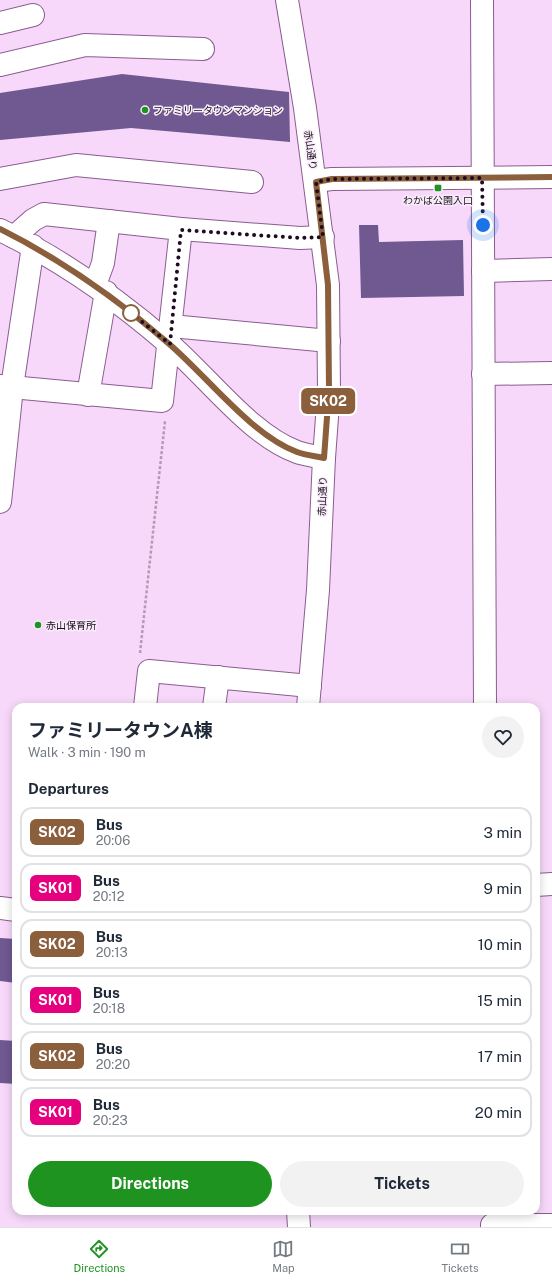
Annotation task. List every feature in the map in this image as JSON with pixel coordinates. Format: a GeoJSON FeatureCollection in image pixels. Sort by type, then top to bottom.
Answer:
{"type":"FeatureCollection","features":[{"type":"Feature","properties":{"kind":"street","name":"赤山通り"},"geometry":{"type":"LineString","coordinates":[[287,0],[316,182],[328,285],[329,390],[324,458],[318,590],[309,697]]}},
{"type":"Feature","properties":{"kind":"street"},"geometry":{"type":"LineString","coordinates":[[482,0],[485,703]]}},
{"type":"Feature","properties":{"kind":"street"},"geometry":{"type":"LineString","coordinates":[[0,22],[33,15]]}},
{"type":"Feature","properties":{"kind":"street"},"geometry":{"type":"LineString","coordinates":[[0,65],[85,45],[204,49]]}},
{"type":"Feature","properties":{"kind":"street"},"geometry":{"type":"LineString","coordinates":[[0,179],[76,164],[252,182]]}},
{"type":"Feature","properties":{"kind":"street"},"geometry":{"type":"LineString","coordinates":[[316,182],[332,179],[552,177]]}},
{"type":"Feature","properties":{"kind":"street"},"geometry":{"type":"LineString","coordinates":[[0,502],[16,237],[33,220],[44,214],[181,230],[300,238],[323,237]]}},
{"type":"Feature","properties":{"kind":"street"},"geometry":{"type":"LineString","coordinates":[[88,395],[109,221]]}},
{"type":"Feature","properties":{"kind":"street"},"geometry":{"type":"LineString","coordinates":[[6,387],[162,402],[181,230]]}},
{"type":"Feature","properties":{"kind":"street"},"geometry":{"type":"LineString","coordinates":[[16,237],[101,288],[170,335],[259,431],[278,443],[298,452],[324,458]]}},
{"type":"Feature","properties":{"kind":"street"},"geometry":{"type":"LineString","coordinates":[[483,271],[552,269]]}},
{"type":"Feature","properties":{"kind":"street"},"geometry":{"type":"LineString","coordinates":[[170,335],[329,341]]}},
{"type":"Feature","properties":{"kind":"street"},"geometry":{"type":"LineString","coordinates":[[483,374],[552,373]]}},
{"type":"Feature","properties":{"kind":"street"},"geometry":{"type":"LineString","coordinates":[[145,703],[149,671],[218,677],[309,697]]}},
{"type":"Feature","properties":{"kind":"street"},"geometry":{"type":"LineString","coordinates":[[215,703],[218,677]]}},
{"type":"Feature","properties":{"kind":"street"},"geometry":{"type":"LineString","coordinates":[[540,885],[552,884]]}},
{"type":"Feature","properties":{"kind":"street"},"geometry":{"type":"LineString","coordinates":[[0,908],[12,910]]}},
{"type":"Feature","properties":{"kind":"street"},"geometry":{"type":"LineString","coordinates":[[298,1215],[299,1227]]}},
{"type":"Feature","properties":{"kind":"street"},"geometry":{"type":"LineString","coordinates":[[492,1227],[492,1225],[552,1225]]}},
{"type":"Feature","properties":{"kind":"path"},"geometry":{"type":"LineString","coordinates":[[139,660],[166,412],[162,402]]}},
{"type":"Feature","properties":{"kind":"building","name":"ファミリータウンマンション"},"geometry":{"type":"Polygon","coordinates":[[[122,74],[289,92],[290,142],[131,128],[0,140],[0,93],[122,74]]]}},
{"type":"Feature","properties":{"kind":"building"},"geometry":{"type":"Polygon","coordinates":[[[359,225],[378,225],[379,242],[463,240],[464,296],[361,298],[359,225]]]}},
{"type":"Feature","properties":{"kind":"building"},"geometry":{"type":"Polygon","coordinates":[[[0,938],[12,939],[12,982],[0,981],[0,938]]]}},
{"type":"Feature","properties":{"kind":"building"},"geometry":{"type":"Polygon","coordinates":[[[0,1040],[12,1041],[12,1084],[0,1083],[0,1040]]]}},
{"type":"Feature","properties":{"kind":"bus line","name":"SK02"},"geometry":{"type":"LineString","coordinates":[[0,229],[33,246],[106,292],[170,344],[259,431],[278,443],[298,452],[324,458],[329,390],[328,285],[316,182],[332,179],[552,177]]}},
{"type":"Feature","properties":{"kind":"place","name":"ファミリータウンマンション"},"geometry":{"type":"Point","coordinates":[145,110]}},
{"type":"Feature","properties":{"kind":"place","name":"わかば公園入口"},"geometry":{"type":"Point","coordinates":[438,188]}},
{"type":"Feature","properties":{"kind":"place","name":"赤山保育所"},"geometry":{"type":"Point","coordinates":[38,625]}},
{"type":"Feature","properties":{"kind":"route"},"geometry":{"type":"LineString","coordinates":[[131,313],[170,344],[181,230],[300,238],[323,237],[316,182],[332,179],[482,178],[483,225]]}}]}
